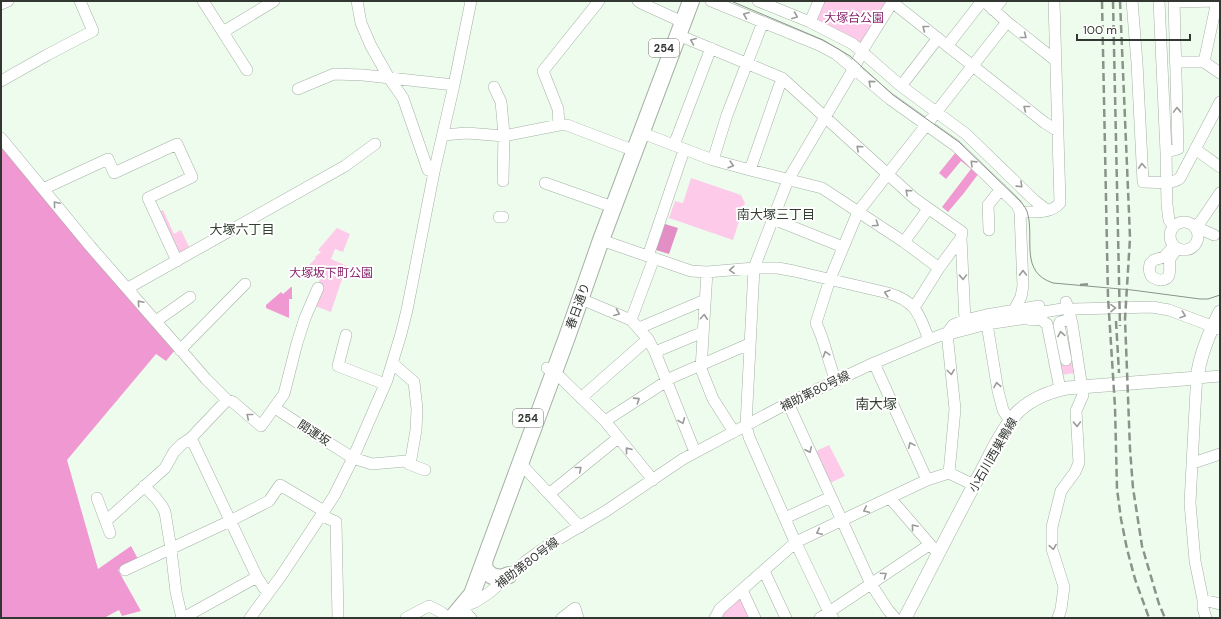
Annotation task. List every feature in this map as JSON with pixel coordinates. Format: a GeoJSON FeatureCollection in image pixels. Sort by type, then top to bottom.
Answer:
{"type":"FeatureCollection","features":[{"type":"Feature","properties":{"kind":"highway","name":"春日通り"},"geometry":{"type":"LineString","coordinates":[[458,616],[467,581],[550,370],[581,299],[630,150],[640,109],[682,1]]}},
{"type":"Feature","properties":{"kind":"highway","name":"春日通り"},"geometry":{"type":"LineString","coordinates":[[458,616],[472,594],[520,463],[550,370],[607,205],[630,150],[642,133],[691,1]]}},
{"type":"Feature","properties":{"kind":"highway"},"geometry":{"type":"LineString","coordinates":[[484,562],[486,570],[492,576],[501,578],[509,575]]}},
{"type":"Feature","properties":{"kind":"main road"},"geometry":{"type":"LineString","coordinates":[[1197,378],[1205,344],[1216,327],[1220,312]]}},
{"type":"Feature","properties":{"kind":"main road","name":"小石川西巣鴨線"},"geometry":{"type":"LineString","coordinates":[[905,618],[934,549],[974,485],[1010,421],[1018,412],[1033,401],[1050,392],[1060,389],[1082,386],[1197,378]]}},
{"type":"Feature","properties":{"kind":"street"},"geometry":{"type":"LineString","coordinates":[[1,4],[8,1]]}},
{"type":"Feature","properties":{"kind":"street"},"geometry":{"type":"LineString","coordinates":[[1,82],[47,55],[93,31],[80,1]]}},
{"type":"Feature","properties":{"kind":"street"},"geometry":{"type":"LineString","coordinates":[[203,1],[247,70]]}},
{"type":"Feature","properties":{"kind":"street"},"geometry":{"type":"LineString","coordinates":[[223,32],[274,1]]}},
{"type":"Feature","properties":{"kind":"street"},"geometry":{"type":"LineString","coordinates":[[357,1],[361,23],[371,46],[388,78],[403,98],[428,170],[434,172]]}},
{"type":"Feature","properties":{"kind":"street"},"geometry":{"type":"LineString","coordinates":[[250,618],[281,576],[341,484],[385,384],[407,310],[434,172],[471,1]]}},
{"type":"Feature","properties":{"kind":"street"},"geometry":{"type":"LineString","coordinates":[[559,125],[558,109],[543,71],[599,1]]}},
{"type":"Feature","properties":{"kind":"street"},"geometry":{"type":"LineString","coordinates":[[638,1],[676,19]]}},
{"type":"Feature","properties":{"kind":"street"},"geometry":{"type":"LineString","coordinates":[[711,1],[819,44],[836,54],[890,99],[956,146],[1017,205],[1020,212],[1023,289],[1021,297],[1014,310]]}},
{"type":"Feature","properties":{"kind":"street"},"geometry":{"type":"LineString","coordinates":[[758,1],[776,4],[853,44],[901,86],[966,134],[1034,200],[1047,210]]}},
{"type":"Feature","properties":{"kind":"street"},"geometry":{"type":"LineString","coordinates":[[810,22],[819,1]]}},
{"type":"Feature","properties":{"kind":"street"},"geometry":{"type":"LineString","coordinates":[[947,46],[983,1],[1055,60]]}},
{"type":"Feature","properties":{"kind":"street"},"geometry":{"type":"LineString","coordinates":[[993,10],[1001,1]]}},
{"type":"Feature","properties":{"kind":"street"},"geometry":{"type":"LineString","coordinates":[[1020,212],[1043,212],[1054,209],[1060,203],[1054,1]]}},
{"type":"Feature","properties":{"kind":"street"},"geometry":{"type":"LineString","coordinates":[[1132,1],[1137,63],[1143,182],[1177,182],[1220,102]]}},
{"type":"Feature","properties":{"kind":"street"},"geometry":{"type":"LineString","coordinates":[[1160,1],[1169,220],[1173,226]]}},
{"type":"Feature","properties":{"kind":"street"},"geometry":{"type":"LineString","coordinates":[[1204,62],[1217,1]]}},
{"type":"Feature","properties":{"kind":"street"},"geometry":{"type":"LineString","coordinates":[[1166,152],[1178,150],[1174,2],[1220,1]]}},
{"type":"Feature","properties":{"kind":"street"},"geometry":{"type":"LineString","coordinates":[[890,498],[934,549],[871,584],[827,616],[749,437],[746,426],[754,268],[788,180],[892,2],[1045,123],[1058,131]]}},
{"type":"Feature","properties":{"kind":"street"},"geometry":{"type":"LineString","coordinates":[[713,160],[727,115],[747,63],[776,4]]}},
{"type":"Feature","properties":{"kind":"street"},"geometry":{"type":"LineString","coordinates":[[836,380],[816,323],[830,279],[858,212],[1007,22]]}},
{"type":"Feature","properties":{"kind":"street"},"geometry":{"type":"LineString","coordinates":[[678,35],[782,78],[915,199],[961,235],[965,320]]}},
{"type":"Feature","properties":{"kind":"street"},"geometry":{"type":"LineString","coordinates":[[901,86],[938,38]]}},
{"type":"Feature","properties":{"kind":"street"},"geometry":{"type":"LineString","coordinates":[[635,324],[679,148],[711,48]]}},
{"type":"Feature","properties":{"kind":"street"},"geometry":{"type":"LineString","coordinates":[[1176,62],[1204,62],[1220,73]]}},
{"type":"Feature","properties":{"kind":"street"},"geometry":{"type":"LineString","coordinates":[[298,88],[334,74],[454,85]]}},
{"type":"Feature","properties":{"kind":"street"},"geometry":{"type":"LineString","coordinates":[[750,170],[782,78]]}},
{"type":"Feature","properties":{"kind":"street"},"geometry":{"type":"LineString","coordinates":[[494,88],[501,102],[504,136],[503,181]]}},
{"type":"Feature","properties":{"kind":"street"},"geometry":{"type":"LineString","coordinates":[[443,135],[467,134],[504,136],[559,125],[567,126],[630,150]]}},
{"type":"Feature","properties":{"kind":"street"},"geometry":{"type":"LineString","coordinates":[[642,133],[713,160],[822,188],[939,268]]}},
{"type":"Feature","properties":{"kind":"street"},"geometry":{"type":"LineString","coordinates":[[1,138],[206,379],[227,400],[233,402],[261,426],[284,394],[305,318],[318,288]]}},
{"type":"Feature","properties":{"kind":"street"},"geometry":{"type":"LineString","coordinates":[[43,189],[108,159],[114,173],[177,144],[192,177],[148,198],[177,261]]}},
{"type":"Feature","properties":{"kind":"street"},"geometry":{"type":"LineString","coordinates":[[128,288],[345,166],[375,144]]}},
{"type":"Feature","properties":{"kind":"street"},"geometry":{"type":"LineString","coordinates":[[1195,149],[1220,167]]}},
{"type":"Feature","properties":{"kind":"street"},"geometry":{"type":"LineString","coordinates":[[545,183],[607,205]]}},
{"type":"Feature","properties":{"kind":"street"},"geometry":{"type":"LineString","coordinates":[[989,230],[988,205],[1001,189]]}},
{"type":"Feature","properties":{"kind":"street"},"geometry":{"type":"LineString","coordinates":[[1196,227],[1220,193]]}},
{"type":"Feature","properties":{"kind":"street"},"geometry":{"type":"LineString","coordinates":[[899,240],[928,209]]}},
{"type":"Feature","properties":{"kind":"street"},"geometry":{"type":"LineString","coordinates":[[773,219],[843,247]]}},
{"type":"Feature","properties":{"kind":"street"},"geometry":{"type":"LineString","coordinates":[[1182,221],[1189,222],[1196,227],[1217,235],[1204,239],[1194,246],[1184,250],[1176,247],[1170,241],[1169,235],[1173,226],[1182,221]]}},
{"type":"Feature","properties":{"kind":"street"},"geometry":{"type":"LineString","coordinates":[[1194,246],[1199,235],[1196,227]]}},
{"type":"Feature","properties":{"kind":"street"},"geometry":{"type":"LineString","coordinates":[[912,306],[916,303],[961,235]]}},
{"type":"Feature","properties":{"kind":"street"},"geometry":{"type":"LineString","coordinates":[[601,240],[691,271],[707,272],[754,268],[778,268],[899,296],[917,310],[929,340]]}},
{"type":"Feature","properties":{"kind":"street"},"geometry":{"type":"LineString","coordinates":[[707,272],[701,369],[713,398],[734,432]]}},
{"type":"Feature","properties":{"kind":"street"},"geometry":{"type":"LineString","coordinates":[[180,350],[245,284]]}},
{"type":"Feature","properties":{"kind":"street"},"geometry":{"type":"LineString","coordinates":[[156,321],[190,296]]}},
{"type":"Feature","properties":{"kind":"street"},"geometry":{"type":"LineString","coordinates":[[581,299],[635,324],[648,339],[655,352],[695,452]]}},
{"type":"Feature","properties":{"kind":"street"},"geometry":{"type":"LineString","coordinates":[[635,324],[705,300]]}},
{"type":"Feature","properties":{"kind":"street"},"geometry":{"type":"LineString","coordinates":[[948,473],[955,408],[947,333],[953,325],[965,320],[1066,301],[1072,323],[1083,395],[1076,411],[1079,463],[1061,491],[1052,527],[1052,549],[1064,588],[1058,618]]}},
{"type":"Feature","properties":{"kind":"street","name":"補助第80号線"},"geometry":{"type":"LineString","coordinates":[[458,616],[550,544],[606,512],[695,452],[788,403],[836,380],[947,333],[953,333],[987,324],[1027,318],[1031,314],[1068,308],[1152,307],[1169,310],[1216,327]]}},
{"type":"Feature","properties":{"kind":"street"},"geometry":{"type":"LineString","coordinates":[[1053,310],[1049,313],[1047,324],[1060,389]]}},
{"type":"Feature","properties":{"kind":"street"},"geometry":{"type":"LineString","coordinates":[[1027,318],[1031,320],[1040,319],[1047,324]]}},
{"type":"Feature","properties":{"kind":"street"},"geometry":{"type":"LineString","coordinates":[[1066,360],[1059,325],[1060,322],[1067,320],[1072,323]]}},
{"type":"Feature","properties":{"kind":"street"},"geometry":{"type":"LineString","coordinates":[[987,324],[998,391],[1003,410],[1010,421]]}},
{"type":"Feature","properties":{"kind":"street"},"geometry":{"type":"LineString","coordinates":[[655,352],[703,333]]}},
{"type":"Feature","properties":{"kind":"street"},"geometry":{"type":"LineString","coordinates":[[346,336],[338,366],[385,384]]}},
{"type":"Feature","properties":{"kind":"street"},"geometry":{"type":"LineString","coordinates":[[582,398],[648,339]]}},
{"type":"Feature","properties":{"kind":"street"},"geometry":{"type":"LineString","coordinates":[[605,421],[666,381],[750,344]]}},
{"type":"Feature","properties":{"kind":"street"},"geometry":{"type":"LineString","coordinates":[[1054,357],[1059,360],[1066,360],[1073,356],[1076,350]]}},
{"type":"Feature","properties":{"kind":"street"},"geometry":{"type":"LineString","coordinates":[[392,363],[414,382],[417,409],[416,430],[411,459],[406,461],[409,464],[425,470]]}},
{"type":"Feature","properties":{"kind":"street"},"geometry":{"type":"LineString","coordinates":[[874,363],[928,480]]}},
{"type":"Feature","properties":{"kind":"street"},"geometry":{"type":"LineString","coordinates":[[550,370],[561,378],[605,421],[653,480]]}},
{"type":"Feature","properties":{"kind":"street"},"geometry":{"type":"LineString","coordinates":[[1206,618],[1195,561],[1190,504],[1197,378],[1220,376]]}},
{"type":"Feature","properties":{"kind":"street"},"geometry":{"type":"LineString","coordinates":[[106,521],[164,468],[174,452],[191,438],[227,400]]}},
{"type":"Feature","properties":{"kind":"street"},"geometry":{"type":"LineString","coordinates":[[788,403],[871,584],[895,618]]}},
{"type":"Feature","properties":{"kind":"street","name":"開運坂"},"geometry":{"type":"LineString","coordinates":[[275,408],[353,458],[372,464],[406,461]]}},
{"type":"Feature","properties":{"kind":"street"},"geometry":{"type":"LineString","coordinates":[[191,438],[257,577],[264,588],[269,592]]}},
{"type":"Feature","properties":{"kind":"street"},"geometry":{"type":"LineString","coordinates":[[549,494],[618,438]]}},
{"type":"Feature","properties":{"kind":"street"},"geometry":{"type":"LineString","coordinates":[[1193,463],[1220,454]]}},
{"type":"Feature","properties":{"kind":"street"},"geometry":{"type":"LineString","coordinates":[[520,463],[580,527]]}},
{"type":"Feature","properties":{"kind":"street"},"geometry":{"type":"LineString","coordinates":[[715,618],[720,609],[796,542],[928,480],[948,473],[974,485]]}},
{"type":"Feature","properties":{"kind":"street"},"geometry":{"type":"LineString","coordinates":[[125,570],[269,501],[280,485],[336,522],[338,618]]}},
{"type":"Feature","properties":{"kind":"street"},"geometry":{"type":"LineString","coordinates":[[144,486],[156,498],[165,512],[176,592],[183,618],[257,577]]}},
{"type":"Feature","properties":{"kind":"street"},"geometry":{"type":"LineString","coordinates":[[785,518],[831,497]]}},
{"type":"Feature","properties":{"kind":"street"},"geometry":{"type":"LineString","coordinates":[[97,498],[110,533]]}},
{"type":"Feature","properties":{"kind":"street"},"geometry":{"type":"LineString","coordinates":[[764,571],[786,618]]}},
{"type":"Feature","properties":{"kind":"street"},"geometry":{"type":"LineString","coordinates":[[742,590],[755,618]]}},
{"type":"Feature","properties":{"kind":"street"},"geometry":{"type":"LineString","coordinates":[[1203,600],[1220,604]]}},
{"type":"Feature","properties":{"kind":"street"},"geometry":{"type":"LineString","coordinates":[[406,618],[429,606],[441,612],[458,616]]}},
{"type":"Feature","properties":{"kind":"street"},"geometry":{"type":"LineString","coordinates":[[562,618],[575,608],[578,618]]}},
{"type":"Feature","properties":{"kind":"green space","name":"大塚台公園"},"geometry":{"type":"Polygon","coordinates":[[[822,1],[886,1],[861,43],[845,33],[818,21],[816,16],[822,1]]]}},
{"type":"Feature","properties":{"kind":"green space"},"geometry":{"type":"Polygon","coordinates":[[[691,178],[741,195],[745,203],[733,240],[669,218],[675,201],[683,203],[691,178]]]}},
{"type":"Feature","properties":{"kind":"green space"},"geometry":{"type":"Polygon","coordinates":[[[163,210],[174,234],[181,230],[192,253],[178,261],[155,213],[163,210]]]}},
{"type":"Feature","properties":{"kind":"green space","name":"大塚坂下町公園"},"geometry":{"type":"Polygon","coordinates":[[[337,228],[350,234],[343,252],[335,249],[331,259],[361,272],[359,278],[349,274],[347,280],[342,279],[331,312],[315,306],[320,284],[317,276],[306,268],[321,252],[318,250],[337,228]]]}},
{"type":"Feature","properties":{"kind":"green space"},"geometry":{"type":"Polygon","coordinates":[[[1073,360],[1075,373],[1061,375],[1059,363],[1067,364],[1073,360]]]}},
{"type":"Feature","properties":{"kind":"green space"},"geometry":{"type":"Polygon","coordinates":[[[829,445],[845,476],[830,483],[816,451],[829,445]]]}},
{"type":"Feature","properties":{"kind":"green space"},"geometry":{"type":"Polygon","coordinates":[[[736,598],[742,599],[751,618],[718,618],[736,598]]]}},
{"type":"Feature","properties":{"kind":"shaded area"},"geometry":{"type":"Polygon","coordinates":[[[1,142],[175,350],[166,361],[156,354],[67,460],[98,569],[131,546],[138,559],[118,570],[141,611],[122,616],[119,610],[104,618],[1,618],[1,142]]]}},
{"type":"Feature","properties":{"kind":"shaded area"},"geometry":{"type":"Polygon","coordinates":[[[956,152],[979,173],[948,212],[942,207],[971,169],[961,161],[946,179],[939,173],[956,152]]]}},
{"type":"Feature","properties":{"kind":"shaded area"},"geometry":{"type":"Polygon","coordinates":[[[665,224],[678,228],[669,254],[656,250],[665,224]]]}},
{"type":"Feature","properties":{"kind":"shaded area"},"geometry":{"type":"Polygon","coordinates":[[[291,287],[292,299],[289,299],[289,318],[266,308],[266,305],[281,292],[283,294],[291,287]]]}},
{"type":"Feature","properties":{"kind":"tram line"},"geometry":{"type":"LineString","coordinates":[[731,1],[823,40],[850,56],[893,95],[959,142],[1020,201],[1025,208],[1028,213],[1030,255],[1032,264],[1043,278],[1053,283],[1132,290],[1200,299],[1208,299],[1220,295]]}},
{"type":"Feature","properties":{"kind":"railway"},"geometry":{"type":"LineString","coordinates":[[1102,1],[1108,297],[1115,407],[1117,489],[1127,549],[1135,579],[1149,618]]}},
{"type":"Feature","properties":{"kind":"railway"},"geometry":{"type":"LineString","coordinates":[[1113,1],[1120,326]]}},
{"type":"Feature","properties":{"kind":"railway"},"geometry":{"type":"LineString","coordinates":[[1120,1],[1130,238],[1125,319],[1130,449],[1133,488],[1142,546],[1159,604],[1165,618]]}},
{"type":"Feature","properties":{"kind":"railway"},"geometry":{"type":"LineString","coordinates":[[1080,285],[1090,284]]}},
{"type":"Feature","properties":{"kind":"railway"},"geometry":{"type":"LineString","coordinates":[[1116,321],[1119,373]]}},
{"type":"Feature","properties":{"kind":"district","name":"南大塚三丁目"},"geometry":{"type":"Point","coordinates":[776,214]}},
{"type":"Feature","properties":{"kind":"district","name":"大塚六丁目"},"geometry":{"type":"Point","coordinates":[242,229]}},
{"type":"Feature","properties":{"kind":"district","name":"南大塚"},"geometry":{"type":"Point","coordinates":[876,404]}}]}
